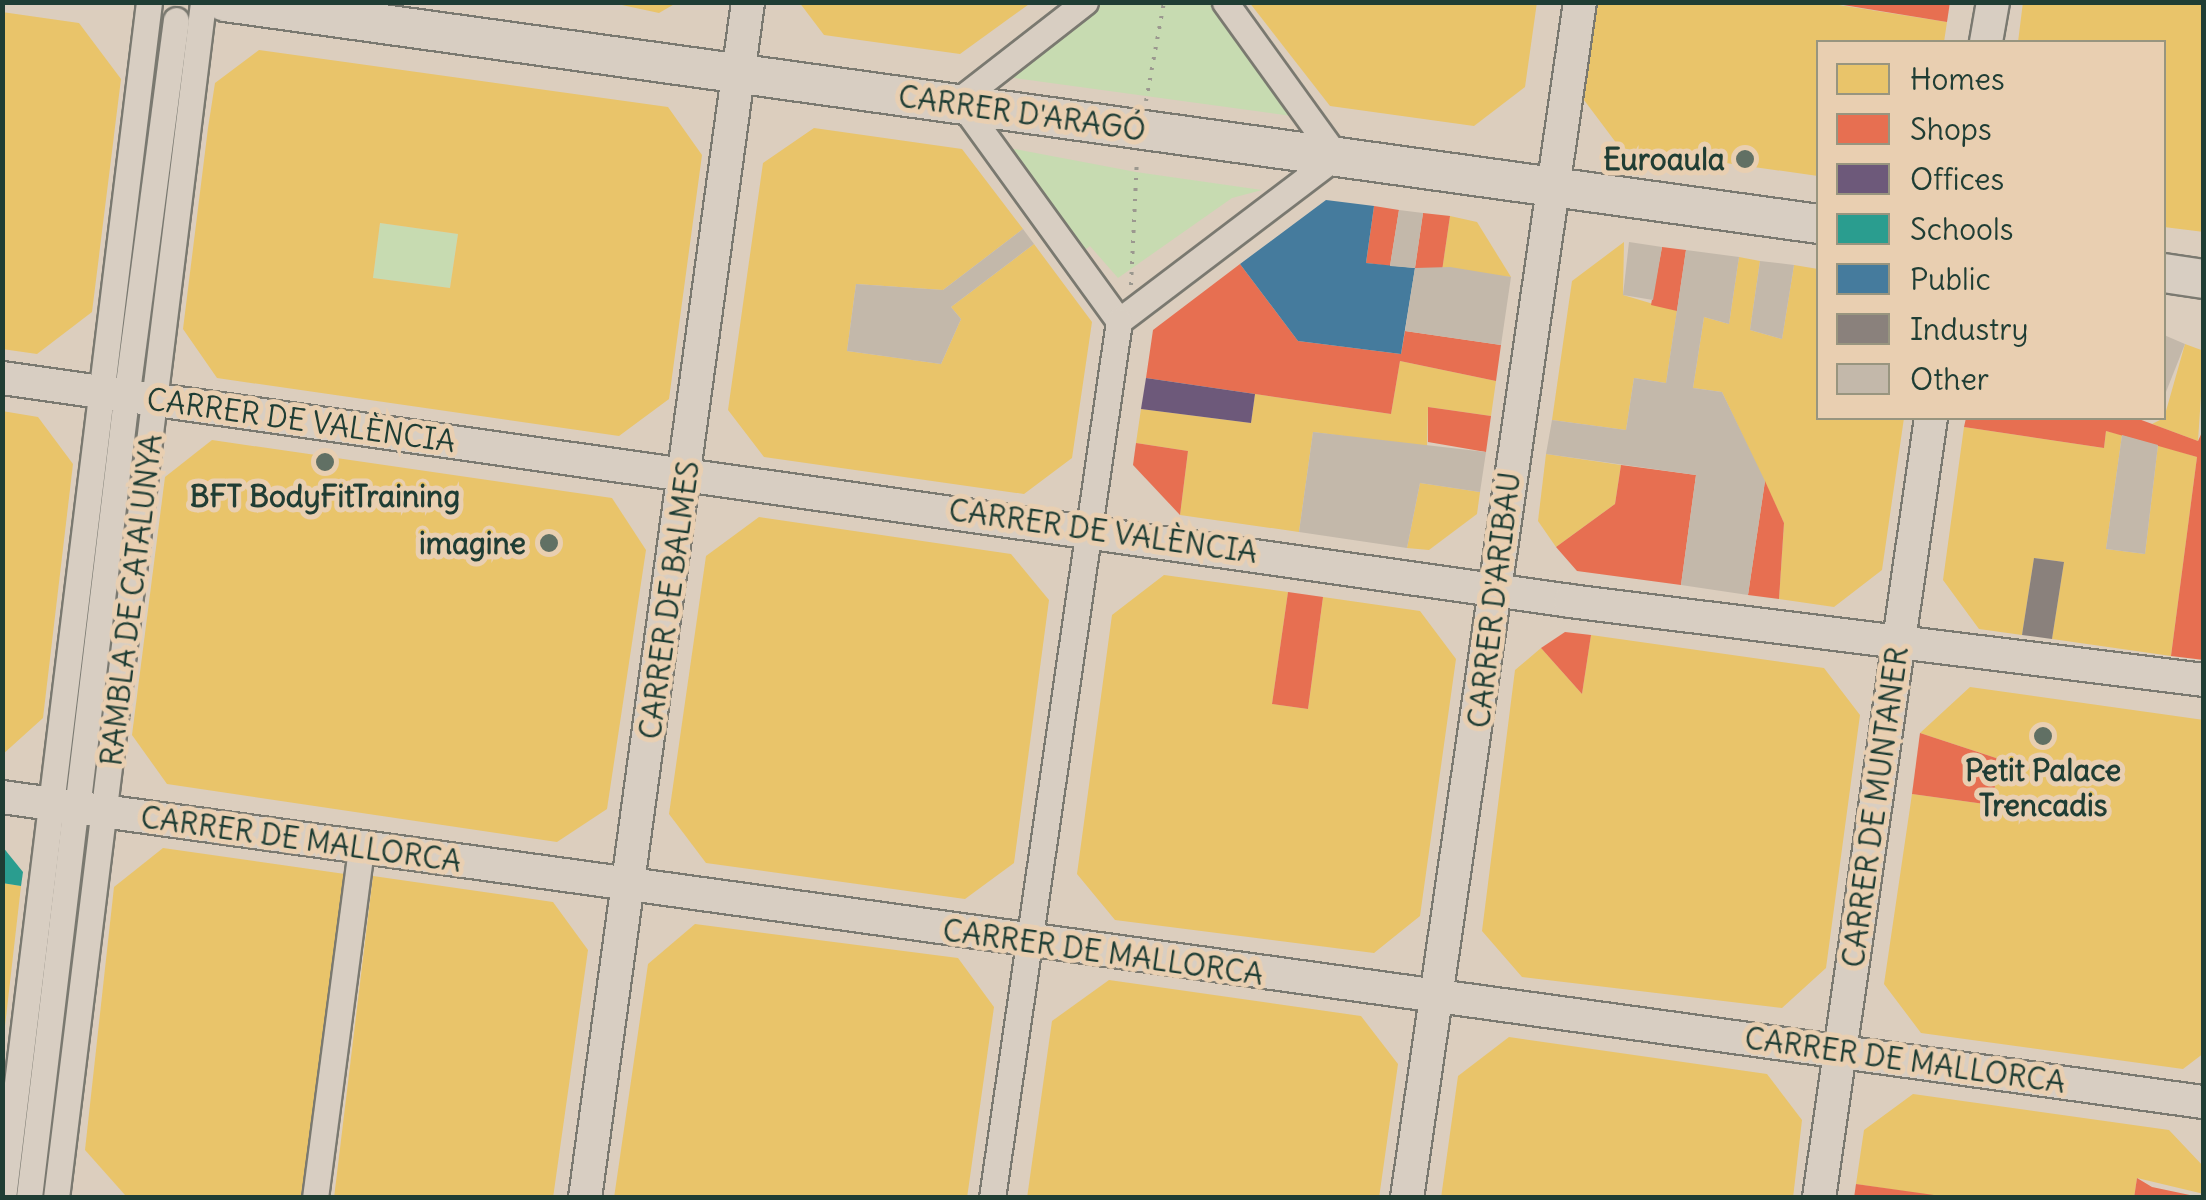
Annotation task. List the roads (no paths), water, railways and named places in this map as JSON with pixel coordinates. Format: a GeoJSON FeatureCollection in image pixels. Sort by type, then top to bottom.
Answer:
{"type":"FeatureCollection","features":[{"type":"Feature","properties":{"kind":"main road","name":"CARRER D'ARAGÓ"},"geometry":{"type":"LineString","coordinates":[[225,2],[736,74],[959,100],[1816,224]]}},
{"type":"Feature","properties":{"kind":"main road","name":"CARRER DE BALMES"},"geometry":{"type":"LineString","coordinates":[[584,1198],[631,884],[748,2]]}},
{"type":"Feature","properties":{"kind":"main road","name":"CARRER D'ARIBAU"},"geometry":{"type":"LineString","coordinates":[[1408,1198],[1580,2]]}},
{"type":"Feature","properties":{"kind":"main road"},"geometry":{"type":"LineString","coordinates":[[1986,40],[1992,2]]}},
{"type":"Feature","properties":{"kind":"main road"},"geometry":{"type":"LineString","coordinates":[[2166,273],[2204,279]]}},
{"type":"Feature","properties":{"kind":"main road","name":"CARRER DE VALÈNCIA"},"geometry":{"type":"LineString","coordinates":[[2,378],[1086,527],[1495,590],[2204,680]]}},
{"type":"Feature","properties":{"kind":"main road","name":"CARRER DE MUNTANER"},"geometry":{"type":"LineString","coordinates":[[1819,1198],[1932,420]]}},
{"type":"Feature","properties":{"kind":"main road","name":"CARRER DE MALLORCA"},"geometry":{"type":"LineString","coordinates":[[2,797],[1436,1000],[1840,1049],[2204,1102]]}},
{"type":"Feature","properties":{"kind":"street","name":"RAMBLA DE CATALUNYA"},"geometry":{"type":"LineString","coordinates":[[128,397],[149,2]]}},
{"type":"Feature","properties":{"kind":"street","name":"RAMBLA DE CATALUNYA"},"geometry":{"type":"LineString","coordinates":[[3,1198],[77,808],[128,397],[203,2]]}},
{"type":"Feature","properties":{"kind":"street"},"geometry":{"type":"LineString","coordinates":[[1085,2],[959,100],[1120,322]]}},
{"type":"Feature","properties":{"kind":"street"},"geometry":{"type":"LineString","coordinates":[[992,1198],[1086,527],[1120,322],[1336,156],[1224,2]]}},
{"type":"Feature","properties":{"kind":"street","name":"RAMBLA DE CATALUNYA"},"geometry":{"type":"LineString","coordinates":[[29,1197],[176,20]]}},
{"type":"Feature","properties":{"kind":"street","name":"RAMBLA DE CATALUNYA"},"geometry":{"type":"LineString","coordinates":[[56,1198],[77,808]]}},
{"type":"Feature","properties":{"kind":"street"},"geometry":{"type":"LineString","coordinates":[[315,1198],[361,847]]}},
{"type":"Feature","properties":{"kind":"place","name":"Euroaula"},"geometry":{"type":"Point","coordinates":[1745,159]}},
{"type":"Feature","properties":{"kind":"place","name":"BFT BodyFitTraining"},"geometry":{"type":"Point","coordinates":[325,462]}},
{"type":"Feature","properties":{"kind":"place","name":"imagine"},"geometry":{"type":"Point","coordinates":[549,543]}},
{"type":"Feature","properties":{"kind":"place","name":"Petit Palace Trencadis"},"geometry":{"type":"Point","coordinates":[2043,736]}}]}
